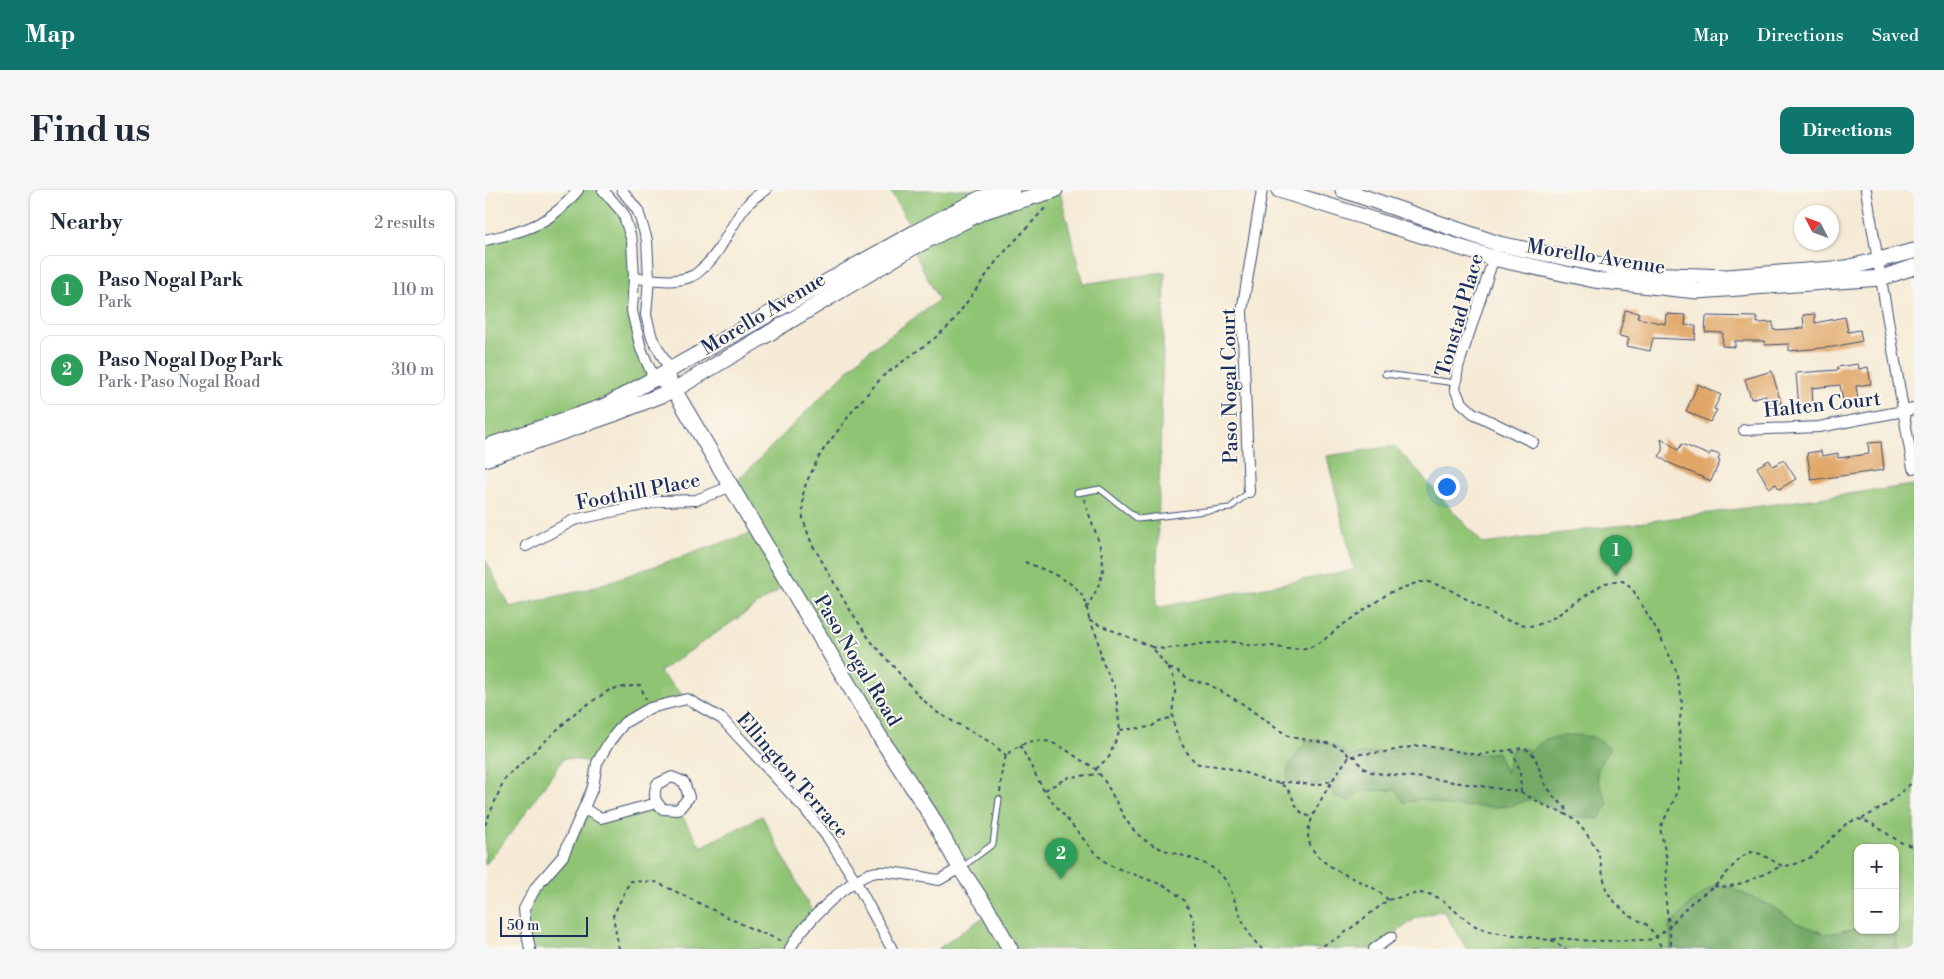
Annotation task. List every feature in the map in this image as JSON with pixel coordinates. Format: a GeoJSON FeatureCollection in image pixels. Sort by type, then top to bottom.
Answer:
{"type":"FeatureCollection","features":[{"type":"Feature","properties":{"kind":"street"},"geometry":{"type":"LineString","coordinates":[[485,240],[506,236],[539,224],[564,208],[578,190]]}},
{"type":"Feature","properties":{"kind":"street"},"geometry":{"type":"LineString","coordinates":[[603,190],[623,213],[632,241],[634,278],[632,311],[641,349],[654,378],[674,390]]}},
{"type":"Feature","properties":{"kind":"street"},"geometry":{"type":"LineString","coordinates":[[622,190],[638,210],[647,240],[649,279],[646,315],[651,338],[669,368],[674,390]]}},
{"type":"Feature","properties":{"kind":"street"},"geometry":{"type":"LineString","coordinates":[[634,278],[678,280],[693,276],[712,259],[745,206],[759,193],[766,190]]}},
{"type":"Feature","properties":{"kind":"street","name":"Morello Avenue"},"geometry":{"type":"LineString","coordinates":[[485,447],[605,406],[669,368],[914,233],[981,198],[1012,190]]}},
{"type":"Feature","properties":{"kind":"street","name":"Paso Nogal Court"},"geometry":{"type":"LineString","coordinates":[[1249,492],[1243,311],[1262,190]]}},
{"type":"Feature","properties":{"kind":"street","name":"Morello Avenue"},"geometry":{"type":"LineString","coordinates":[[1279,190],[1594,280],[1697,291],[1881,278],[1914,268]]}},
{"type":"Feature","properties":{"kind":"street","name":"Morello Avenue"},"geometry":{"type":"LineString","coordinates":[[1343,190],[1496,251],[1645,274],[1727,277],[1846,268],[1914,251]]}},
{"type":"Feature","properties":{"kind":"street"},"geometry":{"type":"LineString","coordinates":[[1866,190],[1913,468]]}},
{"type":"Feature","properties":{"kind":"street","name":"Morello Avenue"},"geometry":{"type":"LineString","coordinates":[[485,459],[611,415],[674,390],[911,248],[984,211],[1052,197]]}},
{"type":"Feature","properties":{"kind":"street","name":"Tonstad Place"},"geometry":{"type":"LineString","coordinates":[[1496,251],[1459,367],[1455,389],[1461,402],[1473,413],[1533,442]]}},
{"type":"Feature","properties":{"kind":"street","name":"Paso Nogal Road"},"geometry":{"type":"LineString","coordinates":[[674,390],[829,652],[930,814],[960,868],[1010,949]]}},
{"type":"Feature","properties":{"kind":"street","name":"Halten Court"},"geometry":{"type":"LineString","coordinates":[[1744,430],[1819,426],[1914,409]]}},
{"type":"Feature","properties":{"kind":"street","name":"Foothill Place"},"geometry":{"type":"LineString","coordinates":[[526,546],[574,520],[661,501],[696,500],[732,486]]}},
{"type":"Feature","properties":{"kind":"street","name":"Ellington Terrace"},"geometry":{"type":"LineString","coordinates":[[530,949],[525,929],[524,909],[537,888],[563,856],[593,787],[597,763],[609,742],[625,723],[650,708],[687,699],[722,719],[804,808],[828,838],[855,880],[892,949]]}},
{"type":"Feature","properties":{"kind":"street"},"geometry":{"type":"LineString","coordinates":[[584,809],[601,818],[657,804]]}},
{"type":"Feature","properties":{"kind":"street"},"geometry":{"type":"LineString","coordinates":[[791,947],[814,915],[855,880],[876,872],[901,873],[939,880],[960,868]]}},
{"type":"Feature","properties":{"kind":"street"},"geometry":{"type":"LineString","coordinates":[[1373,949],[1391,938]]}},
{"type":"Feature","properties":{"kind":"lane"},"geometry":{"type":"LineString","coordinates":[[1385,374],[1456,384]]}},
{"type":"Feature","properties":{"kind":"lane"},"geometry":{"type":"LineString","coordinates":[[1080,493],[1100,489],[1138,519],[1230,508],[1249,492]]}},
{"type":"Feature","properties":{"kind":"lane"},"geometry":{"type":"LineString","coordinates":[[960,868],[993,844],[999,800]]}},
{"type":"Feature","properties":{"kind":"path"},"geometry":{"type":"LineString","coordinates":[[1007,756],[990,742],[946,718],[929,706],[870,640],[848,607],[811,542],[803,519],[803,495],[806,483],[821,454],[850,414],[883,376],[951,324],[998,259],[1052,197]]}},
{"type":"Feature","properties":{"kind":"path"},"geometry":{"type":"LineString","coordinates":[[1080,493],[1103,556],[1104,567],[1102,577],[1086,610]]}},
{"type":"Feature","properties":{"kind":"path"},"geometry":{"type":"LineString","coordinates":[[1025,562],[1052,573],[1074,587],[1083,596],[1103,661],[1115,688],[1120,730],[1109,757],[1096,769]]}},
{"type":"Feature","properties":{"kind":"path"},"geometry":{"type":"LineString","coordinates":[[1090,621],[1152,647],[1164,649],[1210,643],[1237,642],[1243,645],[1272,646],[1287,649],[1309,648],[1324,640],[1338,628],[1389,593],[1409,585],[1428,582],[1454,590],[1502,619],[1529,626],[1537,625],[1555,617],[1604,583],[1623,581],[1633,590],[1657,630],[1675,667],[1681,695],[1682,705],[1679,726],[1681,764],[1677,776],[1678,788],[1660,828],[1667,860],[1666,902],[1669,925],[1669,949]]}},
{"type":"Feature","properties":{"kind":"path"},"geometry":{"type":"LineString","coordinates":[[1152,647],[1175,679],[1176,689],[1173,718],[1181,743],[1196,763],[1258,776],[1269,782],[1287,781],[1313,786],[1332,780]]}},
{"type":"Feature","properties":{"kind":"path"},"geometry":{"type":"LineString","coordinates":[[1168,668],[1178,671],[1191,680],[1208,684],[1243,704],[1290,737],[1332,744],[1346,751],[1349,757]]}},
{"type":"Feature","properties":{"kind":"path"},"geometry":{"type":"LineString","coordinates":[[485,825],[504,780],[576,712],[611,689],[640,684],[650,708]]}},
{"type":"Feature","properties":{"kind":"path"},"geometry":{"type":"LineString","coordinates":[[1120,730],[1151,727],[1159,721],[1173,718]]}},
{"type":"Feature","properties":{"kind":"path"},"geometry":{"type":"LineString","coordinates":[[999,800],[1002,768],[1012,750],[1020,745],[1040,740],[1051,741],[1060,745],[1096,769],[1126,819],[1141,837],[1160,848],[1205,863],[1220,874],[1233,895],[1240,916],[1262,949]]}},
{"type":"Feature","properties":{"kind":"path"},"geometry":{"type":"LineString","coordinates":[[1020,745],[1044,791],[1101,859],[1118,869],[1159,882],[1181,897],[1194,921],[1195,946],[1198,949]]}},
{"type":"Feature","properties":{"kind":"path"},"geometry":{"type":"LineString","coordinates":[[1388,900],[1382,892],[1345,875],[1319,858],[1307,833],[1332,780],[1349,757],[1421,745],[1478,755],[1522,748],[1530,751],[1535,758],[1545,782],[1554,797],[1565,807],[1567,816]]}},
{"type":"Feature","properties":{"kind":"path"},"geometry":{"type":"LineString","coordinates":[[1512,750],[1520,771],[1521,792]]}},
{"type":"Feature","properties":{"kind":"path"},"geometry":{"type":"LineString","coordinates":[[1349,757],[1356,757],[1359,765],[1375,773],[1433,778],[1521,792],[1576,821],[1586,832],[1598,852],[1606,889],[1611,898],[1628,916],[1646,924],[1656,936],[1662,949]]}},
{"type":"Feature","properties":{"kind":"path"},"geometry":{"type":"LineString","coordinates":[[1044,791],[1069,777],[1099,774]]}},
{"type":"Feature","properties":{"kind":"path"},"geometry":{"type":"LineString","coordinates":[[1713,886],[1727,886],[1742,882],[1814,856],[1847,823],[1861,820],[1886,805],[1914,781]]}},
{"type":"Feature","properties":{"kind":"path"},"geometry":{"type":"LineString","coordinates":[[1278,783],[1289,790],[1297,809],[1303,815],[1313,818]]}},
{"type":"Feature","properties":{"kind":"path"},"geometry":{"type":"LineString","coordinates":[[1861,820],[1871,823],[1900,842],[1914,847]]}},
{"type":"Feature","properties":{"kind":"path"},"geometry":{"type":"LineString","coordinates":[[1316,949],[1338,938],[1388,900],[1418,892],[1439,898],[1473,925],[1503,935],[1550,940],[1559,938],[1634,941],[1653,939],[1676,920],[1691,903],[1727,875],[1740,858],[1751,852],[1761,854],[1783,866]]}},
{"type":"Feature","properties":{"kind":"path"},"geometry":{"type":"LineString","coordinates":[[619,949],[613,916],[630,881],[657,882],[791,947]]}},
{"type":"Feature","properties":{"kind":"path"},"geometry":{"type":"LineString","coordinates":[[1550,940],[1566,949]]}},
{"type":"Feature","properties":{"kind":"green space"},"geometry":{"type":"Polygon","coordinates":[[[578,190],[603,190],[623,213],[632,241],[632,311],[654,378],[485,447],[485,240],[539,224],[578,190]]]}},
{"type":"Feature","properties":{"kind":"green space"},"geometry":{"type":"Polygon","coordinates":[[[890,190],[1012,190],[914,233],[890,190]]]}},
{"type":"Feature","properties":{"kind":"green space"},"geometry":{"type":"Polygon","coordinates":[[[1060,192],[1083,284],[1165,272],[1156,608],[1354,570],[1327,456],[1395,446],[1483,544],[1914,485],[1914,949],[1467,949],[1443,910],[1416,918],[1374,949],[938,949],[989,913],[789,583],[659,672],[687,699],[624,723],[597,763],[564,758],[517,825],[485,865],[485,559],[510,607],[585,590],[757,531],[732,486],[863,355],[939,300],[912,248],[984,211],[1060,192]]]}},
{"type":"Feature","properties":{"kind":"green space"},"geometry":{"type":"Polygon","coordinates":[[[1573,735],[1593,737],[1610,748],[1600,765],[1597,776],[1608,805],[1599,819],[1567,816],[1533,798],[1511,806],[1447,806],[1421,799],[1404,803],[1396,790],[1360,791],[1348,802],[1334,796],[1329,787],[1331,780],[1309,785],[1287,781],[1288,768],[1306,741],[1312,740],[1330,743],[1341,749],[1349,757],[1421,745],[1478,755],[1497,752],[1506,773],[1512,750],[1522,748],[1530,751],[1546,739],[1573,735]]]}},
{"type":"Feature","properties":{"kind":"green space"},"geometry":{"type":"Polygon","coordinates":[[[644,808],[678,810],[701,847],[762,816],[814,915],[790,949],[530,949],[524,909],[563,856],[584,809],[601,818],[644,808]]]}},
{"type":"Feature","properties":{"kind":"green space"},"geometry":{"type":"Polygon","coordinates":[[[1713,886],[1727,886],[1775,908],[1797,923],[1826,934],[1854,929],[1854,934],[1894,934],[1896,935],[1898,949],[1669,949],[1671,943],[1669,925],[1691,903],[1713,886]]]}},
{"type":"Feature","properties":{"kind":"building"},"geometry":{"type":"Polygon","coordinates":[[[1625,310],[1639,313],[1637,318],[1665,324],[1666,314],[1686,315],[1685,325],[1696,326],[1695,340],[1653,338],[1650,351],[1627,346],[1629,338],[1619,336],[1625,310]]]}},
{"type":"Feature","properties":{"kind":"building"},"geometry":{"type":"Polygon","coordinates":[[[1815,314],[1815,323],[1845,317],[1848,332],[1860,330],[1862,341],[1833,347],[1789,351],[1789,344],[1765,345],[1764,341],[1735,341],[1735,347],[1722,346],[1723,333],[1705,332],[1706,316],[1757,317],[1757,323],[1773,322],[1773,330],[1804,328],[1803,315],[1815,314]]]}},
{"type":"Feature","properties":{"kind":"building"},"geometry":{"type":"Polygon","coordinates":[[[1858,364],[1859,369],[1868,367],[1871,384],[1856,386],[1858,399],[1843,401],[1840,385],[1812,388],[1813,406],[1799,408],[1796,373],[1838,370],[1837,367],[1858,364]]]}},
{"type":"Feature","properties":{"kind":"building"},"geometry":{"type":"Polygon","coordinates":[[[1772,371],[1781,403],[1769,407],[1765,395],[1751,399],[1745,379],[1772,371]]]}},
{"type":"Feature","properties":{"kind":"building"},"geometry":{"type":"Polygon","coordinates":[[[1698,384],[1721,395],[1714,409],[1717,410],[1710,422],[1686,411],[1698,384]]]}},
{"type":"Feature","properties":{"kind":"building"},"geometry":{"type":"Polygon","coordinates":[[[1661,438],[1678,450],[1682,444],[1709,455],[1711,452],[1720,455],[1718,460],[1720,461],[1711,481],[1667,462],[1659,456],[1663,451],[1661,438]]]}},
{"type":"Feature","properties":{"kind":"building"},"geometry":{"type":"Polygon","coordinates":[[[1881,442],[1884,470],[1811,480],[1807,453],[1821,451],[1822,456],[1838,453],[1838,458],[1869,454],[1868,443],[1881,442]]]}},
{"type":"Feature","properties":{"kind":"building"},"geometry":{"type":"Polygon","coordinates":[[[1769,460],[1773,466],[1784,460],[1796,479],[1779,489],[1776,484],[1769,488],[1757,467],[1769,460]]]}},
{"type":"Feature","properties":{"kind":"place","name":"Paso Nogal Park"},"geometry":{"type":"Point","coordinates":[1616,576]}},
{"type":"Feature","properties":{"kind":"place","name":"Paso Nogal Dog Park"},"geometry":{"type":"Point","coordinates":[1061,879]}}]}
